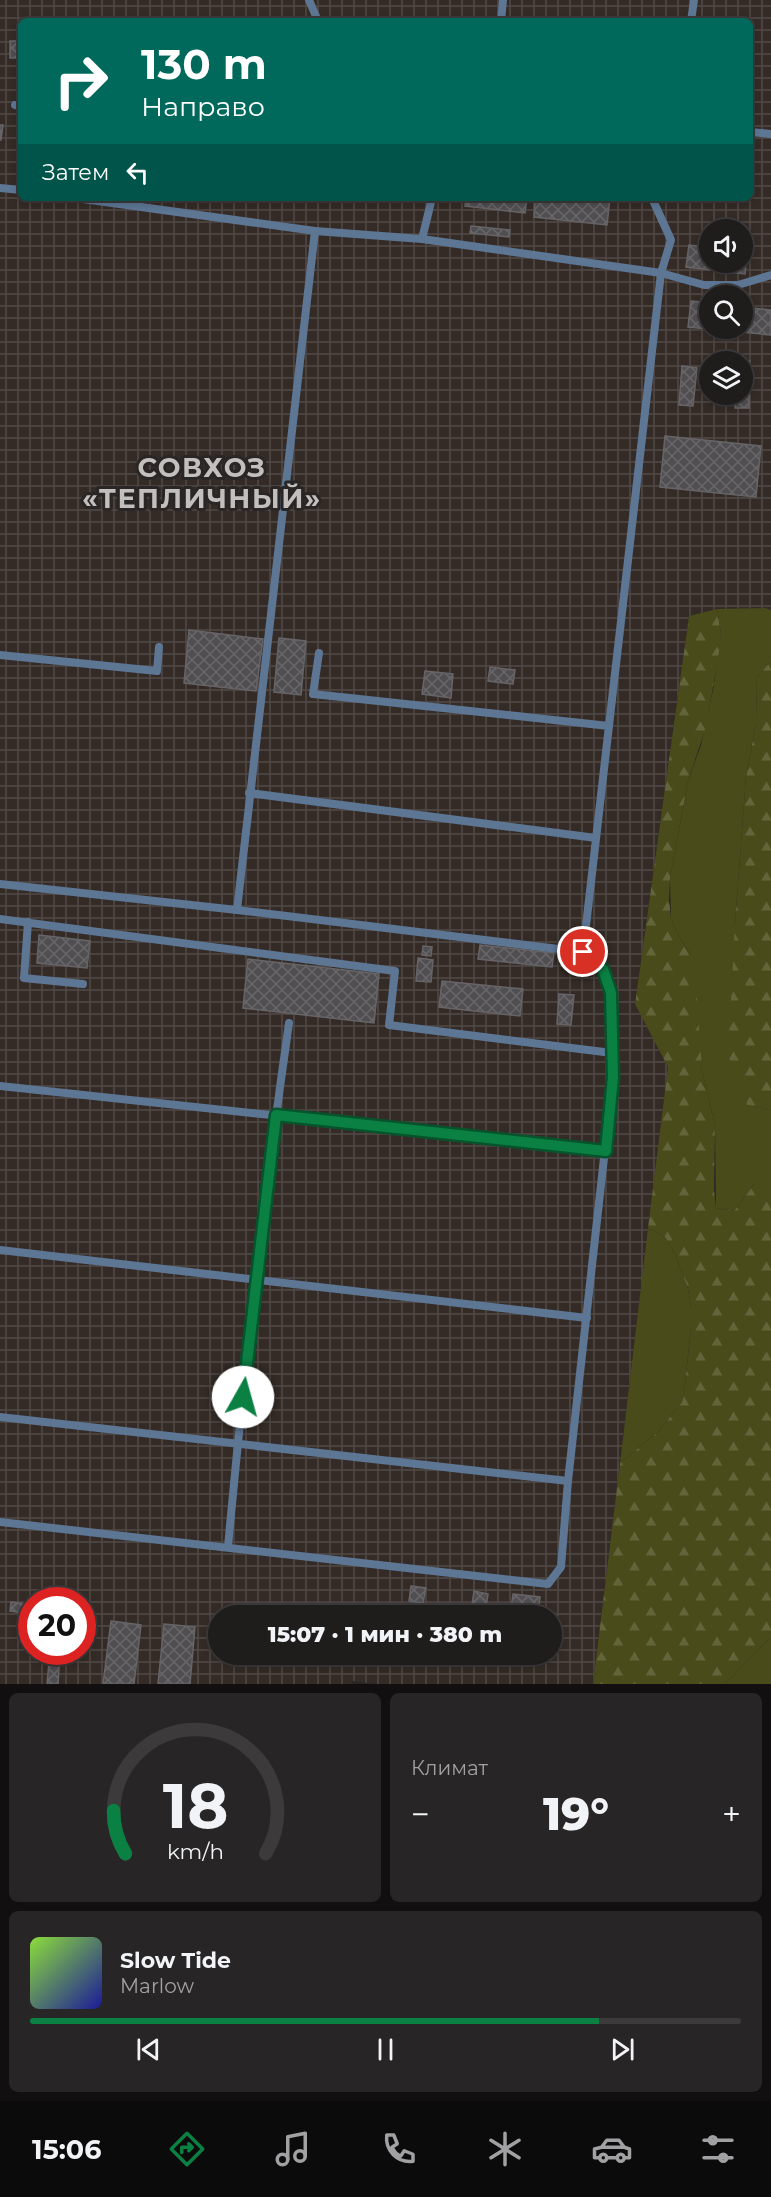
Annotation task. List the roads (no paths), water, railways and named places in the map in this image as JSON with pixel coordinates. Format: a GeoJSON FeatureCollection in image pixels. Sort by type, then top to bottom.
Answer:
{"type":"FeatureCollection","features":[{"type":"Feature","properties":{"kind":"lane"},"geometry":{"type":"LineString","coordinates":[[309,0],[317,18]]}},
{"type":"Feature","properties":{"kind":"lane"},"geometry":{"type":"LineString","coordinates":[[501,18],[503,0]]}},
{"type":"Feature","properties":{"kind":"lane"},"geometry":{"type":"LineString","coordinates":[[691,18],[694,0]]}},
{"type":"Feature","properties":{"kind":"lane"},"geometry":{"type":"LineString","coordinates":[[753,132],[771,135]]}},
{"type":"Feature","properties":{"kind":"lane"},"geometry":{"type":"LineString","coordinates":[[0,188],[18,190]]}},
{"type":"Feature","properties":{"kind":"lane"},"geometry":{"type":"LineString","coordinates":[[98,201],[315,231],[422,239],[661,273],[704,285],[738,285],[771,275]]}},
{"type":"Feature","properties":{"kind":"lane"},"geometry":{"type":"LineString","coordinates":[[422,239],[431,201]]}},
{"type":"Feature","properties":{"kind":"lane"},"geometry":{"type":"LineString","coordinates":[[583,952],[661,273],[671,240],[653,201]]}},
{"type":"Feature","properties":{"kind":"lane"},"geometry":{"type":"LineString","coordinates":[[237,910],[315,231]]}},
{"type":"Feature","properties":{"kind":"lane"},"geometry":{"type":"LineString","coordinates":[[0,655],[157,671],[159,647]]}},
{"type":"Feature","properties":{"kind":"lane"},"geometry":{"type":"LineString","coordinates":[[319,653],[313,694],[609,726]]}},
{"type":"Feature","properties":{"kind":"lane"},"geometry":{"type":"LineString","coordinates":[[249,793],[596,838]]}},
{"type":"Feature","properties":{"kind":"lane"},"geometry":{"type":"LineString","coordinates":[[0,884],[583,952],[603,969],[611,993],[613,1077],[568,1481],[561,1567],[548,1584],[0,1522]]}},
{"type":"Feature","properties":{"kind":"lane"},"geometry":{"type":"LineString","coordinates":[[0,919],[395,970],[389,1025],[612,1053]]}},
{"type":"Feature","properties":{"kind":"lane"},"geometry":{"type":"LineString","coordinates":[[28,922],[24,978],[83,984]]}},
{"type":"Feature","properties":{"kind":"lane"},"geometry":{"type":"LineString","coordinates":[[228,1548],[237,1444],[256,1279],[289,1023]]}},
{"type":"Feature","properties":{"kind":"lane"},"geometry":{"type":"LineString","coordinates":[[0,1086],[606,1151]]}},
{"type":"Feature","properties":{"kind":"lane"},"geometry":{"type":"LineString","coordinates":[[0,1250],[587,1318]]}},
{"type":"Feature","properties":{"kind":"lane"},"geometry":{"type":"LineString","coordinates":[[0,1417],[568,1481]]}},
{"type":"Feature","properties":{"kind":"district","name":"СОВХОЗ «ТЕПЛИЧНЫЙ»"},"geometry":{"type":"Point","coordinates":[202,484]}}]}
